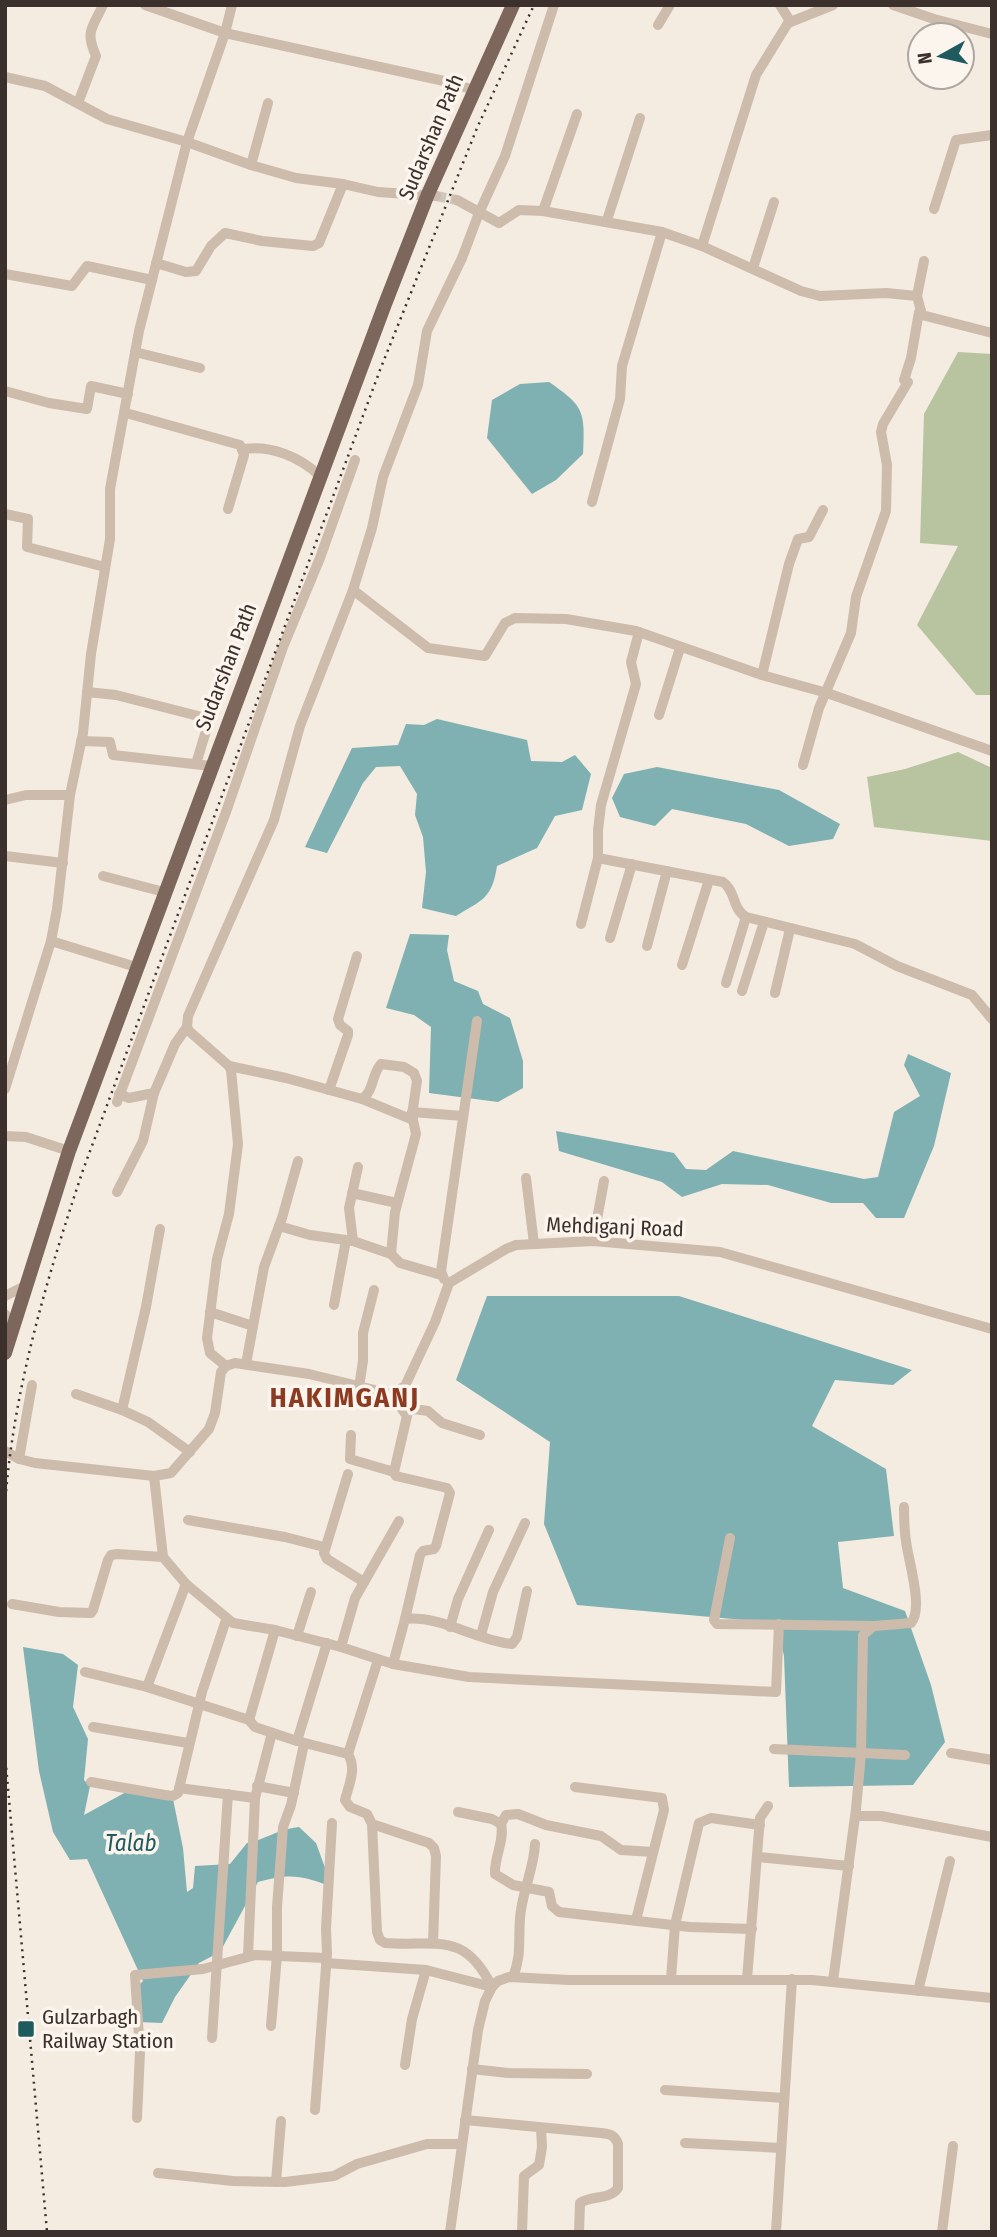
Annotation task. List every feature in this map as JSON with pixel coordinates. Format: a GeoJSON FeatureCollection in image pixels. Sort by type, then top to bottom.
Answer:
{"type":"FeatureCollection","features":[{"type":"Feature","properties":{"kind":"main road","name":"Sudarshan Path"},"geometry":{"type":"LineString","coordinates":[[5,1353],[9,1319],[25,1286],[69,1151],[135,967],[320,476],[474,90],[513,5]]}},
{"type":"Feature","properties":{"kind":"street"},"geometry":{"type":"LineString","coordinates":[[78,103],[96,56],[89,42],[90,33],[103,5]]}},
{"type":"Feature","properties":{"kind":"street"},"geometry":{"type":"LineString","coordinates":[[145,5],[225,33],[474,90]]}},
{"type":"Feature","properties":{"kind":"street"},"geometry":{"type":"LineString","coordinates":[[5,1088],[51,942],[70,795],[81,741],[110,539],[110,489],[135,352],[187,142],[232,5]]}},
{"type":"Feature","properties":{"kind":"street"},"geometry":{"type":"LineString","coordinates":[[117,1192],[143,1141],[153,1093],[175,1044],[187,1027],[188,1016],[274,820],[303,717],[353,590],[372,528],[383,477],[418,385],[427,331],[463,258],[479,213],[505,156],[554,5]]}},
{"type":"Feature","properties":{"kind":"street"},"geometry":{"type":"LineString","coordinates":[[658,25],[670,5]]}},
{"type":"Feature","properties":{"kind":"street"},"geometry":{"type":"LineString","coordinates":[[780,5],[790,21]]}},
{"type":"Feature","properties":{"kind":"street"},"geometry":{"type":"LineString","coordinates":[[702,246],[756,75],[790,21],[833,5]]}},
{"type":"Feature","properties":{"kind":"street"},"geometry":{"type":"LineString","coordinates":[[893,5],[992,34]]}},
{"type":"Feature","properties":{"kind":"street"},"geometry":{"type":"LineString","coordinates":[[5,77],[45,86],[107,119],[296,178],[378,192],[432,195]]}},
{"type":"Feature","properties":{"kind":"street"},"geometry":{"type":"LineString","coordinates":[[251,165],[268,103]]}},
{"type":"Feature","properties":{"kind":"street"},"geometry":{"type":"LineString","coordinates":[[543,211],[577,114]]}},
{"type":"Feature","properties":{"kind":"street"},"geometry":{"type":"LineString","coordinates":[[607,220],[640,118]]}},
{"type":"Feature","properties":{"kind":"street"},"geometry":{"type":"LineString","coordinates":[[934,209],[956,141],[960,138],[992,135]]}},
{"type":"Feature","properties":{"kind":"street"},"geometry":{"type":"LineString","coordinates":[[156,263],[186,272],[196,271],[211,246],[225,233],[262,241],[313,246],[319,243],[342,184]]}},
{"type":"Feature","properties":{"kind":"street"},"geometry":{"type":"LineString","coordinates":[[457,200],[499,223],[519,210],[543,211],[607,220],[662,232],[702,246],[801,291],[820,296],[886,293],[917,296]]}},
{"type":"Feature","properties":{"kind":"street"},"geometry":{"type":"LineString","coordinates":[[753,268],[774,202]]}},
{"type":"Feature","properties":{"kind":"street"},"geometry":{"type":"LineString","coordinates":[[592,502],[620,399],[622,366],[662,232]]}},
{"type":"Feature","properties":{"kind":"street"},"geometry":{"type":"LineString","coordinates":[[803,765],[819,708],[851,634],[856,597],[886,511],[887,465],[881,432],[906,381],[919,312],[917,296],[924,261]]}},
{"type":"Feature","properties":{"kind":"street"},"geometry":{"type":"LineString","coordinates":[[5,274],[72,286],[86,266],[152,280]]}},
{"type":"Feature","properties":{"kind":"street"},"geometry":{"type":"LineString","coordinates":[[919,312],[945,322],[992,333]]}},
{"type":"Feature","properties":{"kind":"street"},"geometry":{"type":"LineString","coordinates":[[135,352],[200,368]]}},
{"type":"Feature","properties":{"kind":"street"},"geometry":{"type":"LineString","coordinates":[[5,391],[49,403],[88,409],[91,386],[128,394]]}},
{"type":"Feature","properties":{"kind":"street"},"geometry":{"type":"LineString","coordinates":[[125,413],[228,441],[244,449],[264,447],[304,463],[320,476]]}},
{"type":"Feature","properties":{"kind":"street"},"geometry":{"type":"LineString","coordinates":[[228,509],[244,449]]}},
{"type":"Feature","properties":{"kind":"street"},"geometry":{"type":"LineString","coordinates":[[153,1093],[118,1098],[226,812],[283,647],[320,558],[355,460]]}},
{"type":"Feature","properties":{"kind":"street"},"geometry":{"type":"LineString","coordinates":[[762,675],[797,539],[809,537],[823,510]]}},
{"type":"Feature","properties":{"kind":"street"},"geometry":{"type":"LineString","coordinates":[[5,514],[27,519],[27,547],[105,567]]}},
{"type":"Feature","properties":{"kind":"street"},"geometry":{"type":"LineString","coordinates":[[353,590],[428,648],[487,655],[505,623],[515,618],[566,618],[639,632],[762,675],[827,693],[992,751]]}},
{"type":"Feature","properties":{"kind":"street"},"geometry":{"type":"LineString","coordinates":[[580,924],[598,858],[599,817],[636,684],[631,662],[639,632]]}},
{"type":"Feature","properties":{"kind":"street"},"geometry":{"type":"LineString","coordinates":[[659,715],[680,648]]}},
{"type":"Feature","properties":{"kind":"street"},"geometry":{"type":"LineString","coordinates":[[87,692],[116,695],[206,718],[209,721],[196,764]]}},
{"type":"Feature","properties":{"kind":"street"},"geometry":{"type":"LineString","coordinates":[[203,739],[220,742]]}},
{"type":"Feature","properties":{"kind":"street"},"geometry":{"type":"LineString","coordinates":[[81,741],[110,742],[113,755],[211,766]]}},
{"type":"Feature","properties":{"kind":"street"},"geometry":{"type":"LineString","coordinates":[[5,800],[26,795],[70,795]]}},
{"type":"Feature","properties":{"kind":"street"},"geometry":{"type":"LineString","coordinates":[[5,856],[62,863]]}},
{"type":"Feature","properties":{"kind":"street"},"geometry":{"type":"LineString","coordinates":[[598,858],[728,885],[737,909],[746,917],[855,944],[897,966],[972,995],[992,1019]]}},
{"type":"Feature","properties":{"kind":"street"},"geometry":{"type":"LineString","coordinates":[[610,938],[632,864]]}},
{"type":"Feature","properties":{"kind":"street"},"geometry":{"type":"LineString","coordinates":[[647,946],[667,871]]}},
{"type":"Feature","properties":{"kind":"street"},"geometry":{"type":"LineString","coordinates":[[103,876],[164,892]]}},
{"type":"Feature","properties":{"kind":"street"},"geometry":{"type":"LineString","coordinates":[[682,965],[709,880]]}},
{"type":"Feature","properties":{"kind":"street"},"geometry":{"type":"LineString","coordinates":[[726,983],[746,917]]}},
{"type":"Feature","properties":{"kind":"street"},"geometry":{"type":"LineString","coordinates":[[742,991],[764,922]]}},
{"type":"Feature","properties":{"kind":"street"},"geometry":{"type":"LineString","coordinates":[[775,993],[790,929]]}},
{"type":"Feature","properties":{"kind":"street"},"geometry":{"type":"LineString","coordinates":[[51,942],[135,967]]}},
{"type":"Feature","properties":{"kind":"street"},"geometry":{"type":"LineString","coordinates":[[330,1090],[348,1035],[348,1031],[340,1025],[338,1019],[357,956]]}},
{"type":"Feature","properties":{"kind":"street"},"geometry":{"type":"LineString","coordinates":[[5,1451],[19,1459],[35,1463],[154,1476],[171,1474],[209,1430],[215,1413],[221,1372],[234,1363],[309,1374],[391,1394],[405,1386],[435,1322],[445,1279],[463,1116],[477,1021]]}},
{"type":"Feature","properties":{"kind":"street"},"geometry":{"type":"LineString","coordinates":[[187,1027],[229,1066],[286,1078],[413,1116],[463,1116]]}},
{"type":"Feature","properties":{"kind":"street"},"geometry":{"type":"LineString","coordinates":[[362,1099],[368,1095],[378,1066],[387,1064],[404,1067],[416,1076],[413,1116],[416,1134],[397,1203],[391,1255]]}},
{"type":"Feature","properties":{"kind":"street"},"geometry":{"type":"LineString","coordinates":[[226,1366],[210,1353],[207,1346],[218,1259],[229,1214],[238,1144],[229,1066]]}},
{"type":"Feature","properties":{"kind":"street"},"geometry":{"type":"LineString","coordinates":[[5,1136],[26,1137],[69,1151]]}},
{"type":"Feature","properties":{"kind":"street"},"geometry":{"type":"LineString","coordinates":[[246,1364],[264,1267],[298,1161]]}},
{"type":"Feature","properties":{"kind":"street"},"geometry":{"type":"LineString","coordinates":[[334,1305],[349,1241],[349,1209],[358,1167]]}},
{"type":"Feature","properties":{"kind":"street"},"geometry":{"type":"LineString","coordinates":[[526,1178],[534,1244]]}},
{"type":"Feature","properties":{"kind":"street"},"geometry":{"type":"LineString","coordinates":[[593,1241],[604,1181]]}},
{"type":"Feature","properties":{"kind":"street"},"geometry":{"type":"LineString","coordinates":[[352,1193],[397,1203]]}},
{"type":"Feature","properties":{"kind":"street"},"geometry":{"type":"LineString","coordinates":[[279,1226],[310,1235],[349,1241],[391,1255],[400,1263],[445,1279]]}},
{"type":"Feature","properties":{"kind":"street"},"geometry":{"type":"LineString","coordinates":[[122,1410],[146,1307],[159,1229]]}},
{"type":"Feature","properties":{"kind":"street","name":"Mehdiganj Road"},"geometry":{"type":"LineString","coordinates":[[445,1279],[506,1249],[534,1244],[593,1241],[720,1252],[992,1329]]}},
{"type":"Feature","properties":{"kind":"street"},"geometry":{"type":"LineString","coordinates":[[5,1296],[25,1286]]}},
{"type":"Feature","properties":{"kind":"street"},"geometry":{"type":"LineString","coordinates":[[359,1387],[363,1333],[374,1290]]}},
{"type":"Feature","properties":{"kind":"street"},"geometry":{"type":"LineString","coordinates":[[210,1312],[253,1326]]}},
{"type":"Feature","properties":{"kind":"street"},"geometry":{"type":"LineString","coordinates":[[19,1459],[32,1385]]}},
{"type":"Feature","properties":{"kind":"street"},"geometry":{"type":"LineString","coordinates":[[76,1394],[148,1422],[190,1452]]}},
{"type":"Feature","properties":{"kind":"street"},"geometry":{"type":"LineString","coordinates":[[391,1394],[405,1412],[406,1420],[394,1472]]}},
{"type":"Feature","properties":{"kind":"street"},"geometry":{"type":"LineString","coordinates":[[405,1412],[414,1409],[428,1411],[442,1423],[480,1435]]}},
{"type":"Feature","properties":{"kind":"street"},"geometry":{"type":"LineString","coordinates":[[351,1435],[350,1459],[394,1472],[396,1476],[447,1488],[450,1493],[436,1546],[420,1555],[393,1664]]}},
{"type":"Feature","properties":{"kind":"street"},"geometry":{"type":"LineString","coordinates":[[348,1474],[324,1553],[327,1559],[364,1582]]}},
{"type":"Feature","properties":{"kind":"street"},"geometry":{"type":"LineString","coordinates":[[154,1476],[163,1558],[186,1584],[226,1620],[327,1643],[393,1664],[497,1679],[776,1692],[779,1624]]}},
{"type":"Feature","properties":{"kind":"street"},"geometry":{"type":"LineString","coordinates":[[730,1538],[714,1619],[717,1623],[874,1626],[911,1623],[916,1616],[912,1570],[905,1540],[904,1507]]}},
{"type":"Feature","properties":{"kind":"street"},"geometry":{"type":"LineString","coordinates":[[188,1520],[285,1537],[324,1547]]}},
{"type":"Feature","properties":{"kind":"street"},"geometry":{"type":"LineString","coordinates":[[341,1647],[355,1598],[399,1521]]}},
{"type":"Feature","properties":{"kind":"street"},"geometry":{"type":"LineString","coordinates":[[481,1635],[493,1592],[525,1522]]}},
{"type":"Feature","properties":{"kind":"street"},"geometry":{"type":"LineString","coordinates":[[450,1627],[458,1599],[489,1530]]}},
{"type":"Feature","properties":{"kind":"street"},"geometry":{"type":"LineString","coordinates":[[12,1604],[59,1612],[90,1613],[111,1555],[117,1553],[163,1558]]}},
{"type":"Feature","properties":{"kind":"street"},"geometry":{"type":"LineString","coordinates":[[147,1686],[186,1584]]}},
{"type":"Feature","properties":{"kind":"street"},"geometry":{"type":"LineString","coordinates":[[405,1619],[413,1618],[508,1643],[515,1642],[527,1591]]}},
{"type":"Feature","properties":{"kind":"street"},"geometry":{"type":"LineString","coordinates":[[297,1636],[311,1592]]}},
{"type":"Feature","properties":{"kind":"street"},"geometry":{"type":"LineString","coordinates":[[91,1782],[173,1796],[179,1788],[188,1743],[226,1620]]}},
{"type":"Feature","properties":{"kind":"street"},"geometry":{"type":"LineString","coordinates":[[833,1981],[856,1816],[861,1754],[862,1641],[863,1635],[874,1626]]}},
{"type":"Feature","properties":{"kind":"street"},"geometry":{"type":"LineString","coordinates":[[249,1720],[275,1630]]}},
{"type":"Feature","properties":{"kind":"street"},"geometry":{"type":"LineString","coordinates":[[271,2026],[282,1827],[293,1794],[301,1742],[327,1643]]}},
{"type":"Feature","properties":{"kind":"street"},"geometry":{"type":"LineString","coordinates":[[378,1660],[348,1754],[353,1770],[345,1800],[347,1805],[367,1814],[372,1824],[377,1932],[380,1940],[385,1943],[433,1943],[466,1951],[485,1973],[492,1987]]}},
{"type":"Feature","properties":{"kind":"street"},"geometry":{"type":"LineString","coordinates":[[85,1672],[147,1686],[249,1720],[255,1727],[271,1733],[348,1754]]}},
{"type":"Feature","properties":{"kind":"street"},"geometry":{"type":"LineString","coordinates":[[93,1727],[188,1743]]}},
{"type":"Feature","properties":{"kind":"street"},"geometry":{"type":"LineString","coordinates":[[248,1956],[256,1792],[271,1733]]}},
{"type":"Feature","properties":{"kind":"street"},"geometry":{"type":"LineString","coordinates":[[774,1749],[905,1755]]}},
{"type":"Feature","properties":{"kind":"street"},"geometry":{"type":"LineString","coordinates":[[951,1753],[992,1760]]}},
{"type":"Feature","properties":{"kind":"street"},"geometry":{"type":"LineString","coordinates":[[575,1787],[662,1798],[664,1810],[636,1920]]}},
{"type":"Feature","properties":{"kind":"street"},"geometry":{"type":"LineString","coordinates":[[179,1788],[228,1794],[293,1794]]}},
{"type":"Feature","properties":{"kind":"street"},"geometry":{"type":"LineString","coordinates":[[212,2038],[228,1794]]}},
{"type":"Feature","properties":{"kind":"street"},"geometry":{"type":"LineString","coordinates":[[747,1979],[760,1818],[768,1806]]}},
{"type":"Feature","properties":{"kind":"street"},"geometry":{"type":"LineString","coordinates":[[458,1812],[492,1819],[501,1824]]}},
{"type":"Feature","properties":{"kind":"street"},"geometry":{"type":"LineString","coordinates":[[653,1852],[621,1850],[601,1836],[546,1825],[517,1814],[506,1815],[501,1824],[502,1834],[495,1874],[504,1881],[549,1892],[552,1906],[559,1912],[675,1925],[752,1929]]}},
{"type":"Feature","properties":{"kind":"street"},"geometry":{"type":"LineString","coordinates":[[856,1816],[881,1816],[992,1837]]}},
{"type":"Feature","properties":{"kind":"street"},"geometry":{"type":"LineString","coordinates":[[671,1979],[675,1925],[699,1823],[711,1818],[760,1825]]}},
{"type":"Feature","properties":{"kind":"street"},"geometry":{"type":"LineString","coordinates":[[315,2110],[326,1960],[332,1823]]}},
{"type":"Feature","properties":{"kind":"street"},"geometry":{"type":"LineString","coordinates":[[372,1824],[429,1843],[434,1848],[433,1943]]}},
{"type":"Feature","properties":{"kind":"street"},"geometry":{"type":"LineString","coordinates":[[513,1977],[519,1958],[520,1912],[535,1844]]}},
{"type":"Feature","properties":{"kind":"street"},"geometry":{"type":"LineString","coordinates":[[758,1857],[849,1866]]}},
{"type":"Feature","properties":{"kind":"street"},"geometry":{"type":"LineString","coordinates":[[918,1991],[950,1861]]}},
{"type":"Feature","properties":{"kind":"street"},"geometry":{"type":"LineString","coordinates":[[136,2118],[140,2052],[135,1975],[203,1969],[248,1956],[277,1955],[426,1970],[492,1987]]}},
{"type":"Feature","properties":{"kind":"street"},"geometry":{"type":"LineString","coordinates":[[405,2065],[412,2019],[426,1970]]}},
{"type":"Feature","properties":{"kind":"street"},"geometry":{"type":"LineString","coordinates":[[450,2232],[478,2030],[485,2001],[498,1981],[513,1977],[569,1980],[792,1979],[992,1997]]}},
{"type":"Feature","properties":{"kind":"street"},"geometry":{"type":"LineString","coordinates":[[776,2232],[792,1979]]}},
{"type":"Feature","properties":{"kind":"street"},"geometry":{"type":"LineString","coordinates":[[472,2069],[508,2073],[587,2074]]}},
{"type":"Feature","properties":{"kind":"street"},"geometry":{"type":"LineString","coordinates":[[665,2090],[784,2098]]}},
{"type":"Feature","properties":{"kind":"street"},"geometry":{"type":"LineString","coordinates":[[465,2120],[610,2134],[616,2138],[618,2188],[610,2196],[590,2197],[580,2203],[579,2232]]}},
{"type":"Feature","properties":{"kind":"street"},"geometry":{"type":"LineString","coordinates":[[276,2182],[281,2121]]}},
{"type":"Feature","properties":{"kind":"street"},"geometry":{"type":"LineString","coordinates":[[522,2232],[522,2183],[527,2171],[539,2165],[541,2128]]}},
{"type":"Feature","properties":{"kind":"street"},"geometry":{"type":"LineString","coordinates":[[685,2143],[781,2148]]}},
{"type":"Feature","properties":{"kind":"street"},"geometry":{"type":"LineString","coordinates":[[158,2173],[233,2181],[276,2182],[334,2176],[357,2164],[427,2144],[461,2144]]}},
{"type":"Feature","properties":{"kind":"street"},"geometry":{"type":"LineString","coordinates":[[942,2232],[953,2146]]}},
{"type":"Feature","properties":{"kind":"green space"},"geometry":{"type":"Polygon","coordinates":[[[958,352],[992,354],[992,695],[976,695],[917,625],[958,546],[920,543],[924,414],[958,352]]]}},
{"type":"Feature","properties":{"kind":"green space"},"geometry":{"type":"Polygon","coordinates":[[[958,752],[992,768],[992,841],[874,827],[867,777],[905,769],[958,752]]]}},
{"type":"Feature","properties":{"kind":"water"},"geometry":{"type":"Polygon","coordinates":[[[549,382],[569,397],[580,411],[583,454],[556,480],[532,494],[487,438],[492,400],[520,384],[549,382]]]}},
{"type":"Feature","properties":{"kind":"water"},"geometry":{"type":"Polygon","coordinates":[[[437,719],[527,740],[531,761],[562,762],[575,755],[591,774],[582,810],[555,816],[537,848],[497,866],[489,892],[456,916],[422,908],[426,872],[423,837],[415,815],[417,794],[400,766],[376,767],[363,783],[327,853],[305,847],[352,748],[398,745],[406,724],[424,725],[437,719]]]}},
{"type":"Feature","properties":{"kind":"water"},"geometry":{"type":"Polygon","coordinates":[[[657,767],[779,790],[840,824],[833,839],[789,846],[746,824],[672,809],[655,826],[620,817],[612,798],[624,774],[657,767]]]}},
{"type":"Feature","properties":{"kind":"water"},"geometry":{"type":"Polygon","coordinates":[[[410,934],[449,935],[447,950],[454,981],[478,991],[483,1004],[510,1018],[523,1061],[523,1088],[498,1102],[429,1093],[431,1027],[414,1015],[386,1008],[410,934]]]}},
{"type":"Feature","properties":{"kind":"water"},"geometry":{"type":"Polygon","coordinates":[[[908,1054],[951,1073],[934,1146],[904,1218],[876,1218],[863,1203],[831,1203],[768,1185],[722,1184],[682,1197],[662,1182],[559,1151],[556,1131],[674,1153],[686,1169],[706,1170],[733,1151],[864,1179],[878,1177],[894,1112],[920,1096],[904,1065],[908,1054]]]}},
{"type":"Feature","properties":{"kind":"water"},"geometry":{"type":"Polygon","coordinates":[[[487,1296],[679,1296],[912,1370],[893,1385],[835,1380],[812,1426],[886,1469],[894,1536],[838,1542],[843,1588],[905,1611],[931,1685],[945,1742],[913,1785],[789,1787],[784,1656],[777,1623],[577,1605],[544,1524],[550,1442],[456,1380],[487,1296]]]}},
{"type":"Feature","properties":{"kind":"water","name":"Talab"},"geometry":{"type":"Polygon","coordinates":[[[23,1647],[63,1654],[78,1665],[73,1707],[88,1739],[84,1780],[90,1786],[84,1815],[128,1791],[173,1799],[183,1848],[187,1892],[193,1888],[195,1866],[230,1864],[247,1843],[299,1827],[316,1843],[332,1887],[295,1877],[278,1877],[258,1882],[220,1952],[199,1963],[175,1997],[162,2023],[137,2022],[140,1984],[143,1981],[87,1859],[70,1860],[53,1832],[39,1771],[23,1647]]]}},
{"type":"Feature","properties":{"kind":"tunnel"},"geometry":{"type":"LineString","coordinates":[[436,196],[457,200]]}},
{"type":"Feature","properties":{"kind":"railway"},"geometry":{"type":"LineString","coordinates":[[5,1505],[9,1462],[24,1377],[45,1293],[83,1170],[380,370],[477,128],[534,5]]}},
{"type":"Feature","properties":{"kind":"railway"},"geometry":{"type":"LineString","coordinates":[[5,1754],[47,2232]]}},
{"type":"Feature","properties":{"kind":"place","name":"Gulzarbagh Railway Station"},"geometry":{"type":"Point","coordinates":[26,2029]}},
{"type":"Feature","properties":{"kind":"district","name":"HAKIMGANJ"},"geometry":{"type":"Point","coordinates":[345,1397]}}]}
